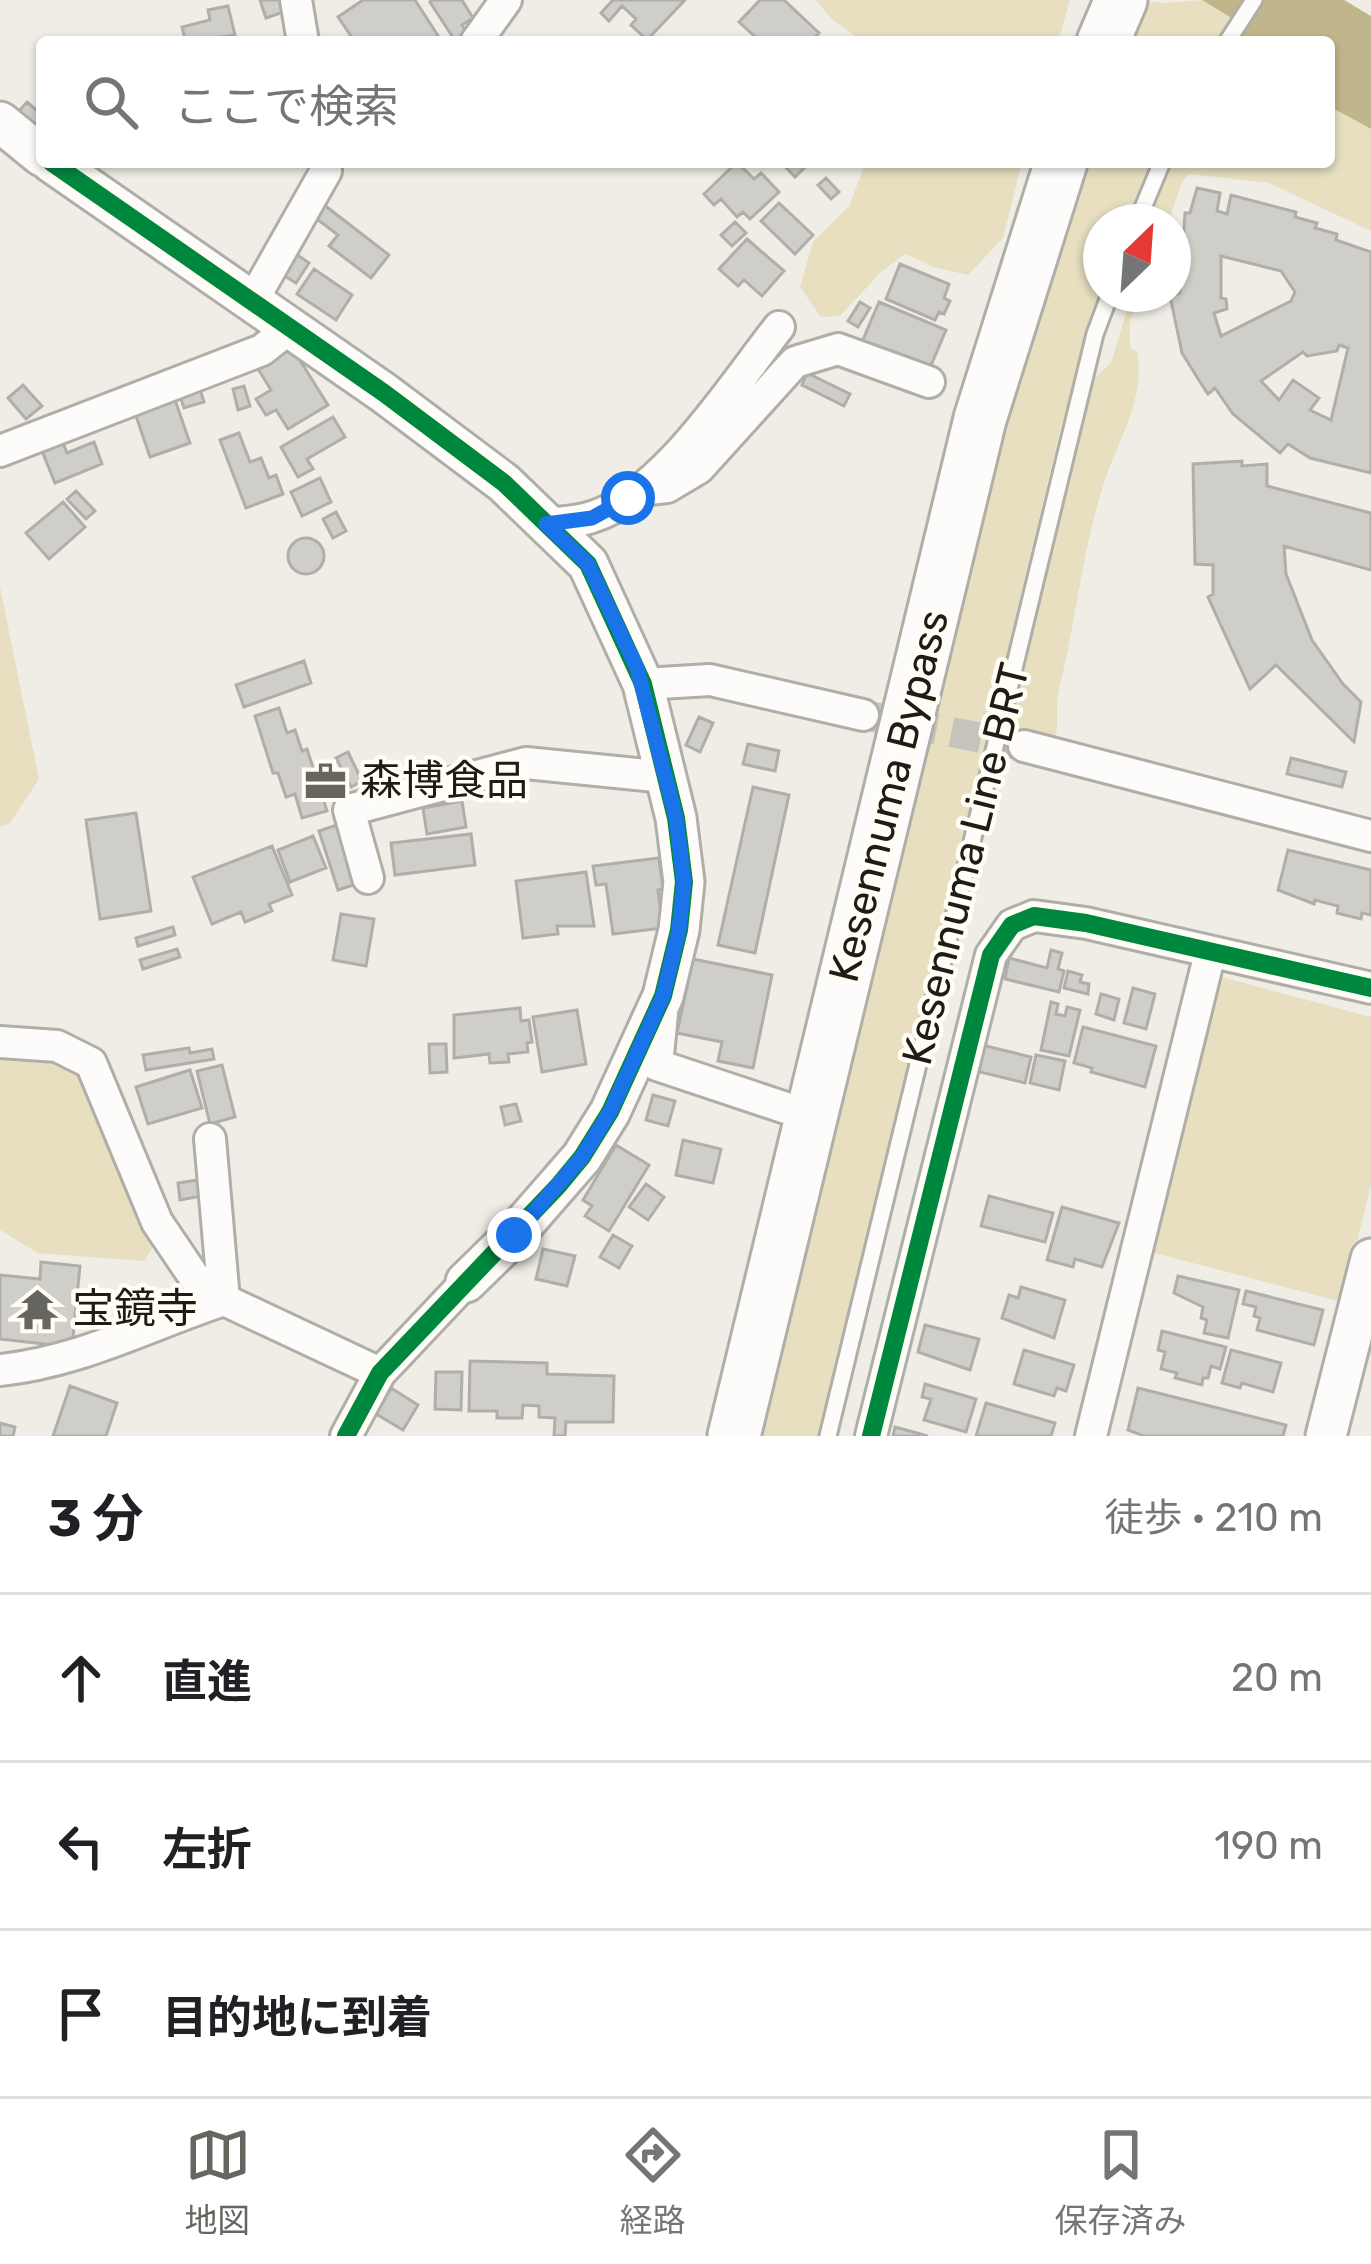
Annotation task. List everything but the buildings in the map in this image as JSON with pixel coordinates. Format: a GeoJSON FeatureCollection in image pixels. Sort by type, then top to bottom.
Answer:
{"type":"FeatureCollection","features":[{"type":"Feature","properties":{"kind":"highway"},"geometry":{"type":"LineString","coordinates":[[1106,36],[1121,0]]}},
{"type":"Feature","properties":{"kind":"highway","name":"Kesennuma Bypass"},"geometry":{"type":"LineString","coordinates":[[734,1436],[980,418],[1059,168]]}},
{"type":"Feature","properties":{"kind":"street"},"geometry":{"type":"LineString","coordinates":[[296,0],[302,36]]}},
{"type":"Feature","properties":{"kind":"street"},"geometry":{"type":"LineString","coordinates":[[480,36],[506,0]]}},
{"type":"Feature","properties":{"kind":"street"},"geometry":{"type":"LineString","coordinates":[[0,122],[36,151]]}},
{"type":"Feature","properties":{"kind":"street"},"geometry":{"type":"LineString","coordinates":[[60,168],[253,300],[504,483],[588,564],[643,684],[666,776],[684,882],[679,930],[663,996],[657,1065],[786,1108]]}},
{"type":"Feature","properties":{"kind":"street"},"geometry":{"type":"LineString","coordinates":[[253,300],[320,177]]}},
{"type":"Feature","properties":{"kind":"street"},"geometry":{"type":"LineString","coordinates":[[546,524],[592,518],[664,471],[778,326]]}},
{"type":"Feature","properties":{"kind":"street"},"geometry":{"type":"LineString","coordinates":[[0,451],[262,350],[291,327]]}},
{"type":"Feature","properties":{"kind":"street"},"geometry":{"type":"LineString","coordinates":[[640,490],[667,487],[699,468],[795,362],[838,349],[929,382]]}},
{"type":"Feature","properties":{"kind":"street"},"geometry":{"type":"LineString","coordinates":[[643,684],[710,680],[863,715]]}},
{"type":"Feature","properties":{"kind":"street"},"geometry":{"type":"LineString","coordinates":[[1024,746],[1371,836]]}},
{"type":"Feature","properties":{"kind":"street"},"geometry":{"type":"LineString","coordinates":[[368,878],[349,810],[526,763],[666,776]]}},
{"type":"Feature","properties":{"kind":"street"},"geometry":{"type":"LineString","coordinates":[[871,1436],[991,955],[1012,925],[1034,916],[1086,923],[1371,988]]}},
{"type":"Feature","properties":{"kind":"street"},"geometry":{"type":"LineString","coordinates":[[1091,1436],[1210,953]]}},
{"type":"Feature","properties":{"kind":"street"},"geometry":{"type":"LineString","coordinates":[[346,1436],[380,1373],[514,1235],[582,1157],[610,1112],[663,996]]}},
{"type":"Feature","properties":{"kind":"street"},"geometry":{"type":"LineString","coordinates":[[0,1042],[57,1046],[91,1063],[157,1222],[203,1290],[380,1373]]}},
{"type":"Feature","properties":{"kind":"street"},"geometry":{"type":"LineString","coordinates":[[210,1139],[224,1300]]}},
{"type":"Feature","properties":{"kind":"street"},"geometry":{"type":"LineString","coordinates":[[1326,1436],[1371,1259]]}},
{"type":"Feature","properties":{"kind":"street"},"geometry":{"type":"LineString","coordinates":[[0,1370],[40,1366],[95,1351],[168,1318],[224,1300]]}},
{"type":"Feature","properties":{"kind":"lane"},"geometry":{"type":"LineString","coordinates":[[1231,36],[1254,0]]}},
{"type":"Feature","properties":{"kind":"lane"},"geometry":{"type":"LineString","coordinates":[[1144,204],[1160,168]]}},
{"type":"Feature","properties":{"kind":"lane","name":"Kesennuma Line BRT"},"geometry":{"type":"LineString","coordinates":[[828,1436],[1103,312]]}},
{"type":"Feature","properties":{"kind":"shaded area"},"geometry":{"type":"Polygon","coordinates":[[[815,0],[1070,0],[1060,36],[855,36],[815,0]]]}},
{"type":"Feature","properties":{"kind":"shaded area"},"geometry":{"type":"Polygon","coordinates":[[[1133,0],[1202,0],[1230,17],[1219,36],[1118,36],[1133,0]]]}},
{"type":"Feature","properties":{"kind":"shaded area"},"geometry":{"type":"Polygon","coordinates":[[[1202,0],[1344,0],[1371,16],[1371,129],[1335,109],[1335,36],[1232,36],[1230,17],[1202,0]]]}},
{"type":"Feature","properties":{"kind":"shaded area"},"geometry":{"type":"Polygon","coordinates":[[[1335,109],[1371,129],[1371,231],[1269,183],[1190,174],[1174,204],[1152,204],[1169,168],[1335,168],[1335,109]]]}},
{"type":"Feature","properties":{"kind":"shaded area"},"geometry":{"type":"Polygon","coordinates":[[[864,168],[1020,168],[1003,238],[968,275],[905,254],[840,316],[821,317],[800,287],[813,242],[849,206],[864,168]]]}},
{"type":"Feature","properties":{"kind":"shaded area"},"geometry":{"type":"Polygon","coordinates":[[[1071,168],[1150,168],[1134,204],[1083,204],[1083,312],[1095,312],[1060,430],[822,1436],[753,1436],[908,779],[1071,168]]]}},
{"type":"Feature","properties":{"kind":"shaded area"},"geometry":{"type":"Polygon","coordinates":[[[1127,312],[1134,312],[1130,347],[1137,352],[1138,386],[1090,534],[1058,696],[1055,736],[1053,742],[1019,737],[1008,719],[1091,381],[1111,363],[1127,312]]]}},
{"type":"Feature","properties":{"kind":"shaded area"},"geometry":{"type":"Polygon","coordinates":[[[0,587],[39,779],[10,823],[0,827],[0,587]]]}},
{"type":"Feature","properties":{"kind":"shaded area"},"geometry":{"type":"Polygon","coordinates":[[[1218,976],[1371,1017],[1371,1185],[1342,1302],[1147,1251],[1218,976]]]}},
{"type":"Feature","properties":{"kind":"shaded area"},"geometry":{"type":"Polygon","coordinates":[[[0,1053],[60,1059],[91,1072],[159,1237],[144,1261],[38,1253],[0,1230],[0,1053]]]}},
{"type":"Feature","properties":{"kind":"tunnel"},"geometry":{"type":"LineString","coordinates":[[863,715],[1024,746]]}},
{"type":"Feature","properties":{"kind":"cycle path"},"geometry":{"type":"LineString","coordinates":[[60,168],[384,393],[504,483],[588,564],[643,684],[676,818],[684,882],[679,930],[663,996],[610,1112],[558,1186],[380,1373],[346,1436]]}},
{"type":"Feature","properties":{"kind":"cycle path"},"geometry":{"type":"LineString","coordinates":[[871,1436],[991,955],[1012,925],[1034,916],[1086,923],[1371,988]]}},
{"type":"Feature","properties":{"kind":"place","name":"森博食品"},"geometry":{"type":"Point","coordinates":[326,781]}},
{"type":"Feature","properties":{"kind":"place","name":"宝鏡寺"},"geometry":{"type":"Point","coordinates":[38,1309]}},
{"type":"Feature","properties":{"kind":"route"},"geometry":{"type":"LineString","coordinates":[[514,1235],[582,1157],[610,1112],[663,996],[679,930],[684,882],[676,818],[643,684],[588,564],[546,524],[592,518],[628,498]]}}]}
